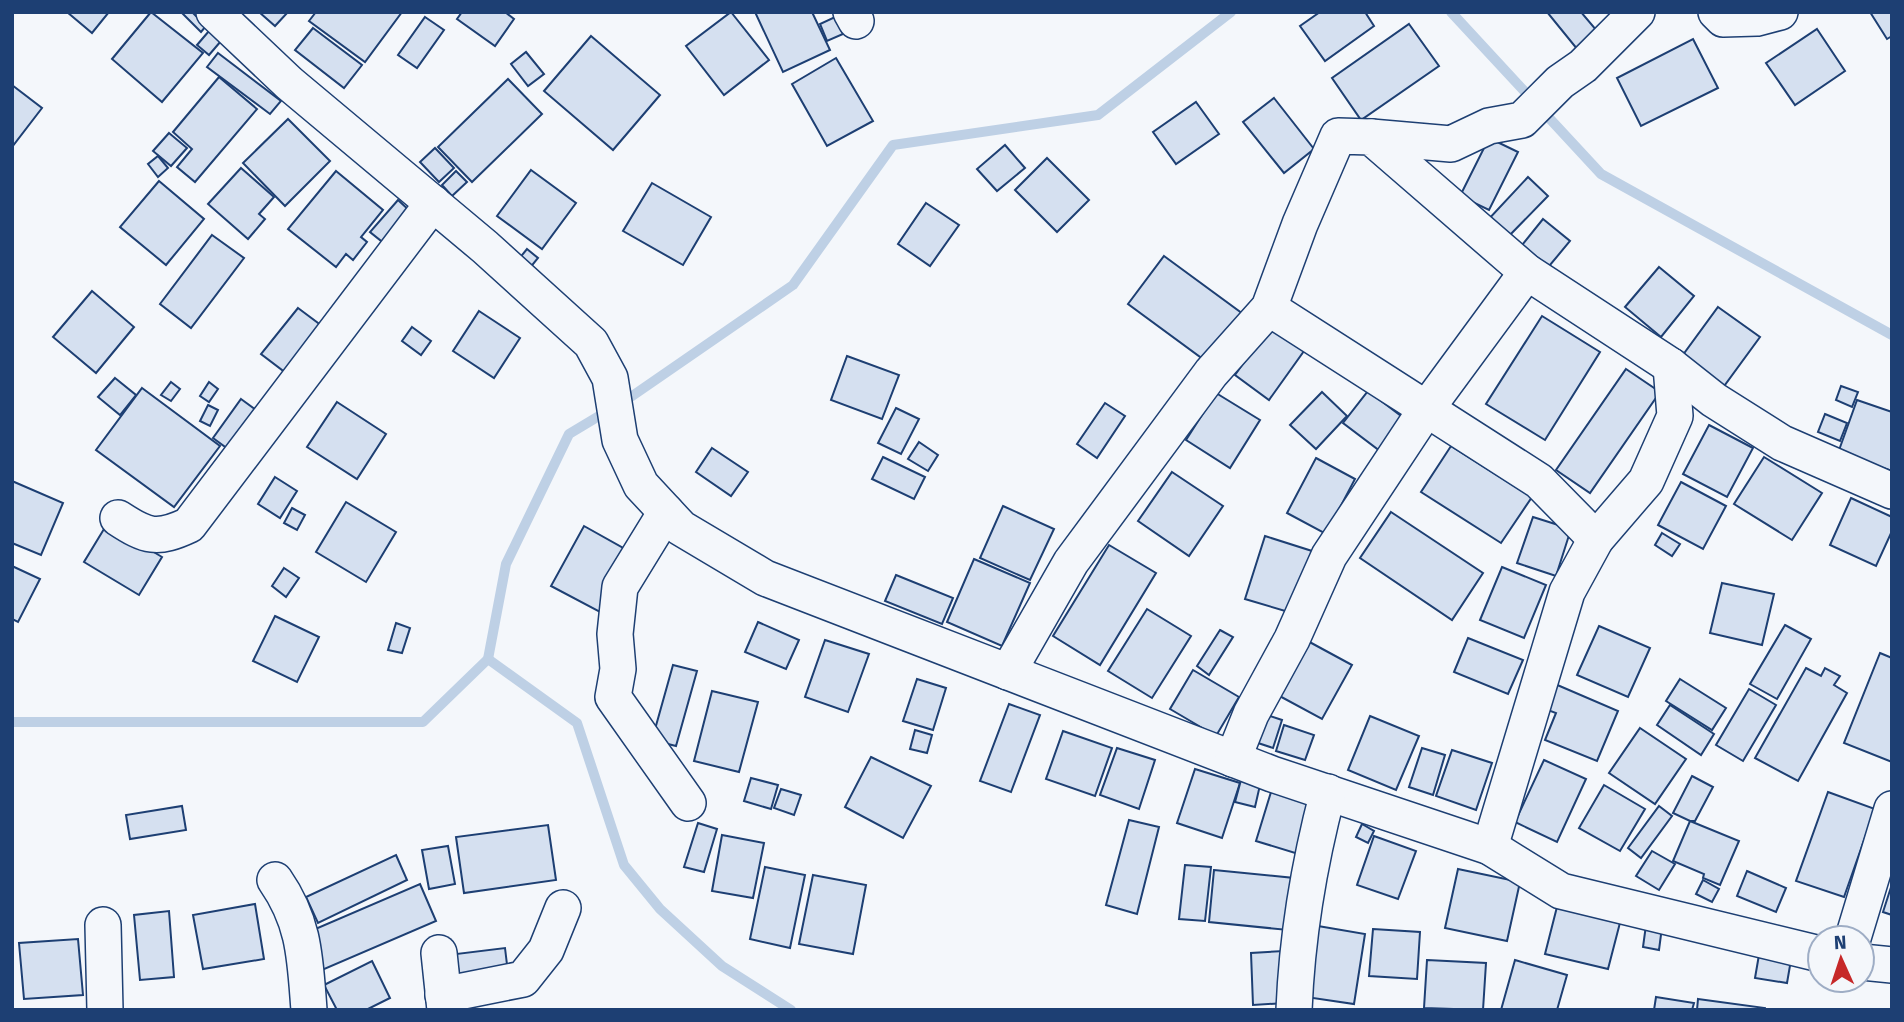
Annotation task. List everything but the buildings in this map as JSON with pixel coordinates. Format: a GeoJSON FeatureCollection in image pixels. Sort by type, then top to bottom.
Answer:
{"type":"FeatureCollection","features":[{"type":"Feature","properties":{"kind":"street"},"geometry":{"type":"LineString","coordinates":[[214,12],[289,83],[433,203],[591,343],[610,378],[620,440],[641,485],[681,528],[765,578],[1233,759],[1490,847],[1562,891],[1806,951]]}},
{"type":"Feature","properties":{"kind":"street"},"geometry":{"type":"LineString","coordinates":[[1007,672],[1071,562],[1211,373],[1269,308],[1300,223],[1338,136],[1451,144],[1489,127],[1522,120],[1560,82],[1583,66],[1637,12]]}},
{"type":"Feature","properties":{"kind":"street"},"geometry":{"type":"LineString","coordinates":[[1716,12],[1723,19],[1757,19],[1780,12]]}},
{"type":"Feature","properties":{"kind":"street"},"geometry":{"type":"LineString","coordinates":[[1371,137],[1527,272],[1671,366],[1714,400],[1782,443],[1892,491]]}},
{"type":"Feature","properties":{"kind":"street"},"geometry":{"type":"LineString","coordinates":[[118,518],[144,534],[167,535],[189,525],[433,203]]}},
{"type":"Feature","properties":{"kind":"street"},"geometry":{"type":"LineString","coordinates":[[1233,759],[1251,714],[1292,639],[1329,556],[1427,408],[1527,272]]}},
{"type":"Feature","properties":{"kind":"street"},"geometry":{"type":"LineString","coordinates":[[1269,308],[1539,481],[1595,539]]}},
{"type":"Feature","properties":{"kind":"street"},"geometry":{"type":"LineString","coordinates":[[1490,847],[1567,592],[1595,539],[1646,481],[1675,416],[1671,366]]}},
{"type":"Feature","properties":{"kind":"street"},"geometry":{"type":"LineString","coordinates":[[1675,416],[1714,400]]}},
{"type":"Feature","properties":{"kind":"street"},"geometry":{"type":"LineString","coordinates":[[666,512],[620,587],[615,634],[618,669],[613,696],[688,803]]}},
{"type":"Feature","properties":{"kind":"street"},"geometry":{"type":"LineString","coordinates":[[1294,1010],[1294,974],[1311,855],[1328,792]]}},
{"type":"Feature","properties":{"kind":"street"},"geometry":{"type":"LineString","coordinates":[[1857,924],[1892,809]]}},
{"type":"Feature","properties":{"kind":"street"},"geometry":{"type":"LineString","coordinates":[[275,880],[291,902],[304,942],[309,1010]]}},
{"type":"Feature","properties":{"kind":"street"},"geometry":{"type":"LineString","coordinates":[[439,953],[444,1002],[523,979],[546,950],[564,908]]}},
{"type":"Feature","properties":{"kind":"street"},"geometry":{"type":"LineString","coordinates":[[103,926],[105,1010]]}},
{"type":"Feature","properties":{"kind":"waterway"},"geometry":{"type":"LineString","coordinates":[[622,403],[793,285],[893,145],[1098,115],[1231,12]]}},
{"type":"Feature","properties":{"kind":"waterway"},"geometry":{"type":"LineString","coordinates":[[1451,12],[1601,174],[1892,335]]}},
{"type":"Feature","properties":{"kind":"waterway"},"geometry":{"type":"LineString","coordinates":[[12,722],[423,722],[488,659],[506,564],[569,434],[609,410]]}},
{"type":"Feature","properties":{"kind":"waterway"},"geometry":{"type":"LineString","coordinates":[[488,659],[577,723],[624,865],[660,909],[722,966],[791,1010]]}}]}
